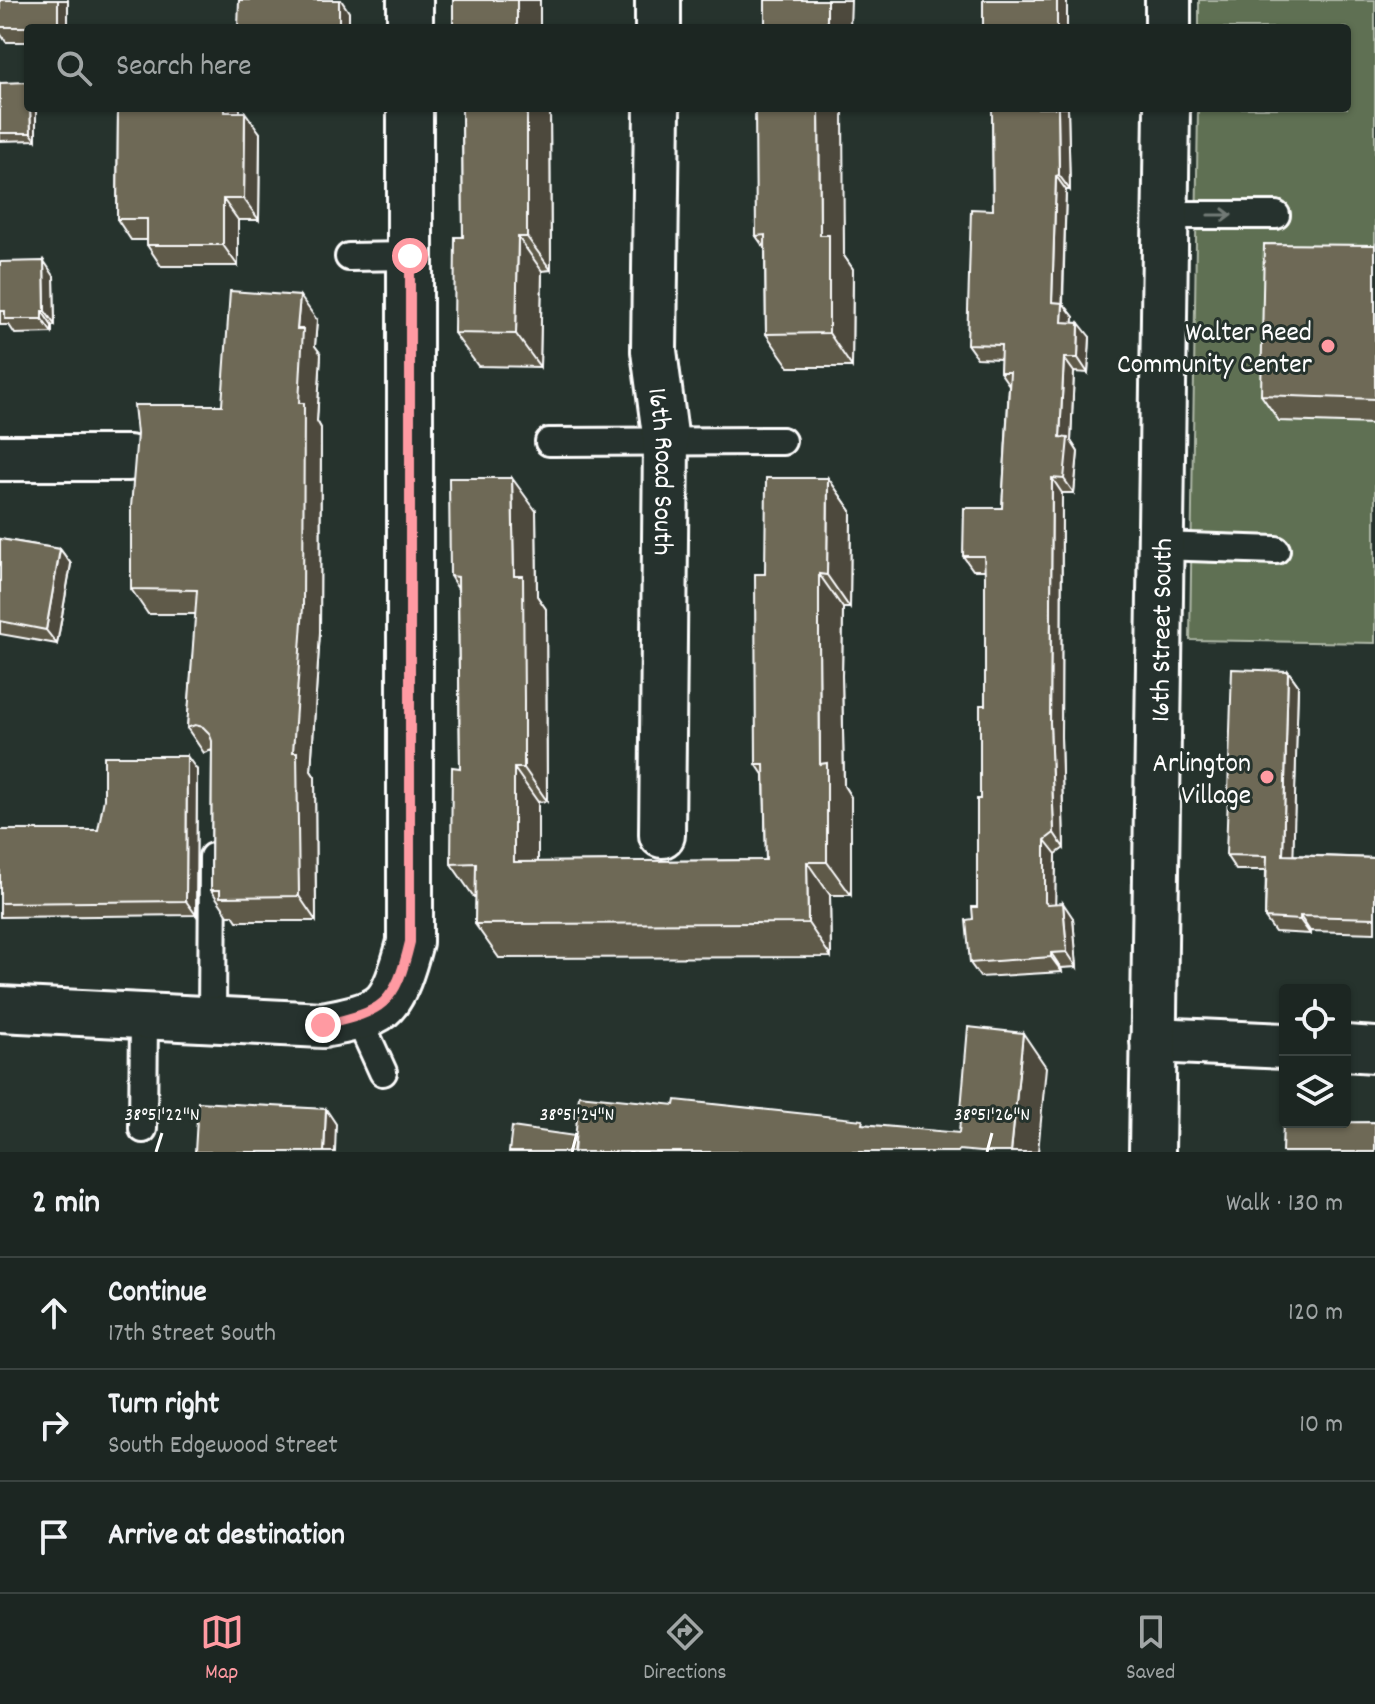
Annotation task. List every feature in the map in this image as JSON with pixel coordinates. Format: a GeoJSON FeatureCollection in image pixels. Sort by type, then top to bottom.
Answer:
{"type":"FeatureCollection","features":[{"type":"Feature","properties":{"kind":"street"},"geometry":{"type":"LineString","coordinates":[[410,0],[410,24]]}},
{"type":"Feature","properties":{"kind":"street"},"geometry":{"type":"LineString","coordinates":[[658,0],[658,24]]}},
{"type":"Feature","properties":{"kind":"street"},"geometry":{"type":"LineString","coordinates":[[1168,0],[1168,24]]}},
{"type":"Feature","properties":{"kind":"street"},"geometry":{"type":"LineString","coordinates":[[0,1009],[323,1025],[369,1012],[402,975],[410,942],[410,112]]}},
{"type":"Feature","properties":{"kind":"street","name":"16th Road South"},"geometry":{"type":"LineString","coordinates":[[657,112],[654,351],[666,442],[662,835]]}},
{"type":"Feature","properties":{"kind":"street","name":"16th Street South"},"geometry":{"type":"LineString","coordinates":[[1152,1152],[1167,112]]}},
{"type":"Feature","properties":{"kind":"street"},"geometry":{"type":"LineString","coordinates":[[0,458],[129,458]]}},
{"type":"Feature","properties":{"kind":"street"},"geometry":{"type":"LineString","coordinates":[[1153,1040],[1279,1046]]}},
{"type":"Feature","properties":{"kind":"street"},"geometry":{"type":"LineString","coordinates":[[1351,1048],[1375,1050]]}},
{"type":"Feature","properties":{"kind":"lane"},"geometry":{"type":"LineString","coordinates":[[1165,215],[1276,215]]}},
{"type":"Feature","properties":{"kind":"lane"},"geometry":{"type":"LineString","coordinates":[[349,257],[410,256]]}},
{"type":"Feature","properties":{"kind":"lane"},"geometry":{"type":"LineString","coordinates":[[549,442],[782,441]]}},
{"type":"Feature","properties":{"kind":"lane"},"geometry":{"type":"LineString","coordinates":[[1160,546],[1276,550]]}},
{"type":"Feature","properties":{"kind":"lane"},"geometry":{"type":"LineString","coordinates":[[212,1020],[213,826]]}},
{"type":"Feature","properties":{"kind":"lane"},"geometry":{"type":"LineString","coordinates":[[369,1012],[383,1072]]}},
{"type":"Feature","properties":{"kind":"lane"},"geometry":{"type":"LineString","coordinates":[[143,1129],[144,1016]]}},
{"type":"Feature","properties":{"kind":"green space"},"geometry":{"type":"Polygon","coordinates":[[[1199,0],[1375,0],[1375,643],[1190,640],[1198,112],[1351,112],[1351,24],[1199,24],[1199,0]]]}},
{"type":"Feature","properties":{"kind":"building"},"geometry":{"type":"Polygon","coordinates":[[[0,0],[58,0],[58,24],[0,27],[0,0]]]}},
{"type":"Feature","properties":{"kind":"building"},"geometry":{"type":"Polygon","coordinates":[[[239,0],[339,0],[339,24],[238,24],[239,0]]]}},
{"type":"Feature","properties":{"kind":"building"},"geometry":{"type":"Polygon","coordinates":[[[453,0],[517,0],[517,24],[453,24],[453,0]]]}},
{"type":"Feature","properties":{"kind":"building"},"geometry":{"type":"Polygon","coordinates":[[[765,0],[827,0],[827,24],[765,24],[765,0]]]}},
{"type":"Feature","properties":{"kind":"building"},"geometry":{"type":"Polygon","coordinates":[[[983,0],[1057,0],[1057,24],[983,24],[983,0]]]}},
{"type":"Feature","properties":{"kind":"building"},"geometry":{"type":"Polygon","coordinates":[[[24,82],[24,112],[30,112],[31,133],[0,133],[0,83],[24,82]]]}},
{"type":"Feature","properties":{"kind":"building"},"geometry":{"type":"Polygon","coordinates":[[[118,112],[245,112],[244,199],[223,199],[223,245],[147,245],[147,219],[117,219],[118,112]]]}},
{"type":"Feature","properties":{"kind":"building"},"geometry":{"type":"Polygon","coordinates":[[[462,112],[527,112],[527,237],[518,237],[516,334],[454,333],[455,237],[463,237],[462,112]]]}},
{"type":"Feature","properties":{"kind":"building"},"geometry":{"type":"Polygon","coordinates":[[[755,112],[819,112],[820,235],[829,235],[829,333],[766,334],[765,235],[756,236],[755,112]]]}},
{"type":"Feature","properties":{"kind":"building"},"geometry":{"type":"Polygon","coordinates":[[[992,112],[1058,112],[1059,175],[1056,176],[1052,302],[1063,303],[1062,322],[1079,323],[1078,358],[1064,358],[1060,437],[1068,438],[1064,479],[1052,478],[1050,723],[1054,833],[1045,840],[1045,902],[1063,903],[1067,952],[1051,953],[1051,957],[970,963],[966,920],[973,919],[972,907],[977,907],[980,705],[985,705],[985,576],[984,556],[963,556],[964,508],[1002,508],[1010,372],[1000,372],[1001,345],[967,344],[971,209],[993,210],[992,112]]]}},
{"type":"Feature","properties":{"kind":"building","name":"Walter Reed Community Center"},"geometry":{"type":"Polygon","coordinates":[[[1264,244],[1375,245],[1375,399],[1261,395],[1264,244]]]}},
{"type":"Feature","properties":{"kind":"building"},"geometry":{"type":"Polygon","coordinates":[[[44,261],[45,311],[42,311],[42,319],[5,319],[5,311],[0,311],[0,262],[44,261]]]}},
{"type":"Feature","properties":{"kind":"building"},"geometry":{"type":"Polygon","coordinates":[[[230,291],[300,296],[297,329],[303,329],[299,403],[304,403],[303,607],[293,752],[297,752],[299,896],[220,897],[220,890],[211,890],[212,741],[203,727],[195,725],[187,728],[197,590],[131,589],[131,507],[137,434],[134,405],[222,405],[230,291]]]}},
{"type":"Feature","properties":{"kind":"building"},"geometry":{"type":"Polygon","coordinates":[[[449,478],[512,478],[514,576],[523,576],[524,700],[524,768],[514,768],[514,862],[766,860],[764,764],[756,764],[755,574],[765,574],[766,478],[828,478],[827,575],[819,574],[820,764],[827,763],[827,862],[807,862],[808,923],[475,924],[476,863],[451,864],[452,767],[460,768],[458,577],[450,576],[449,478]]]}},
{"type":"Feature","properties":{"kind":"building"},"geometry":{"type":"Polygon","coordinates":[[[0,539],[60,549],[46,630],[0,621],[0,539]]]}},
{"type":"Feature","properties":{"kind":"building","name":"Arlington Village"},"geometry":{"type":"Polygon","coordinates":[[[1232,669],[1288,671],[1283,855],[1375,858],[1375,918],[1265,918],[1267,856],[1226,855],[1232,669]]]}},
{"type":"Feature","properties":{"kind":"building"},"geometry":{"type":"Polygon","coordinates":[[[104,756],[187,756],[186,901],[0,903],[0,830],[98,830],[104,799],[104,756]]]}},
{"type":"Feature","properties":{"kind":"building"},"geometry":{"type":"Polygon","coordinates":[[[968,1027],[1023,1033],[1011,1152],[574,1152],[579,1095],[675,1105],[676,1100],[959,1133],[968,1027]]]}},
{"type":"Feature","properties":{"kind":"building"},"geometry":{"type":"Polygon","coordinates":[[[198,1102],[326,1109],[324,1152],[195,1152],[198,1102]]]}},
{"type":"Feature","properties":{"kind":"building"},"geometry":{"type":"Polygon","coordinates":[[[1351,1122],[1375,1122],[1375,1152],[1282,1152],[1283,1128],[1351,1128],[1351,1122]]]}},
{"type":"Feature","properties":{"kind":"building"},"geometry":{"type":"Polygon","coordinates":[[[512,1127],[575,1136],[573,1152],[509,1152],[512,1127]]]}},
{"type":"Feature","properties":{"kind":"place","name":"Walter Reed Community Center"},"geometry":{"type":"Point","coordinates":[1328,346]}},
{"type":"Feature","properties":{"kind":"place","name":"Arlington Village"},"geometry":{"type":"Point","coordinates":[1267,777]}},
{"type":"Feature","properties":{"kind":"route"},"geometry":{"type":"LineString","coordinates":[[323,1025],[381,1008],[402,975],[410,942],[410,256]]}}]}
